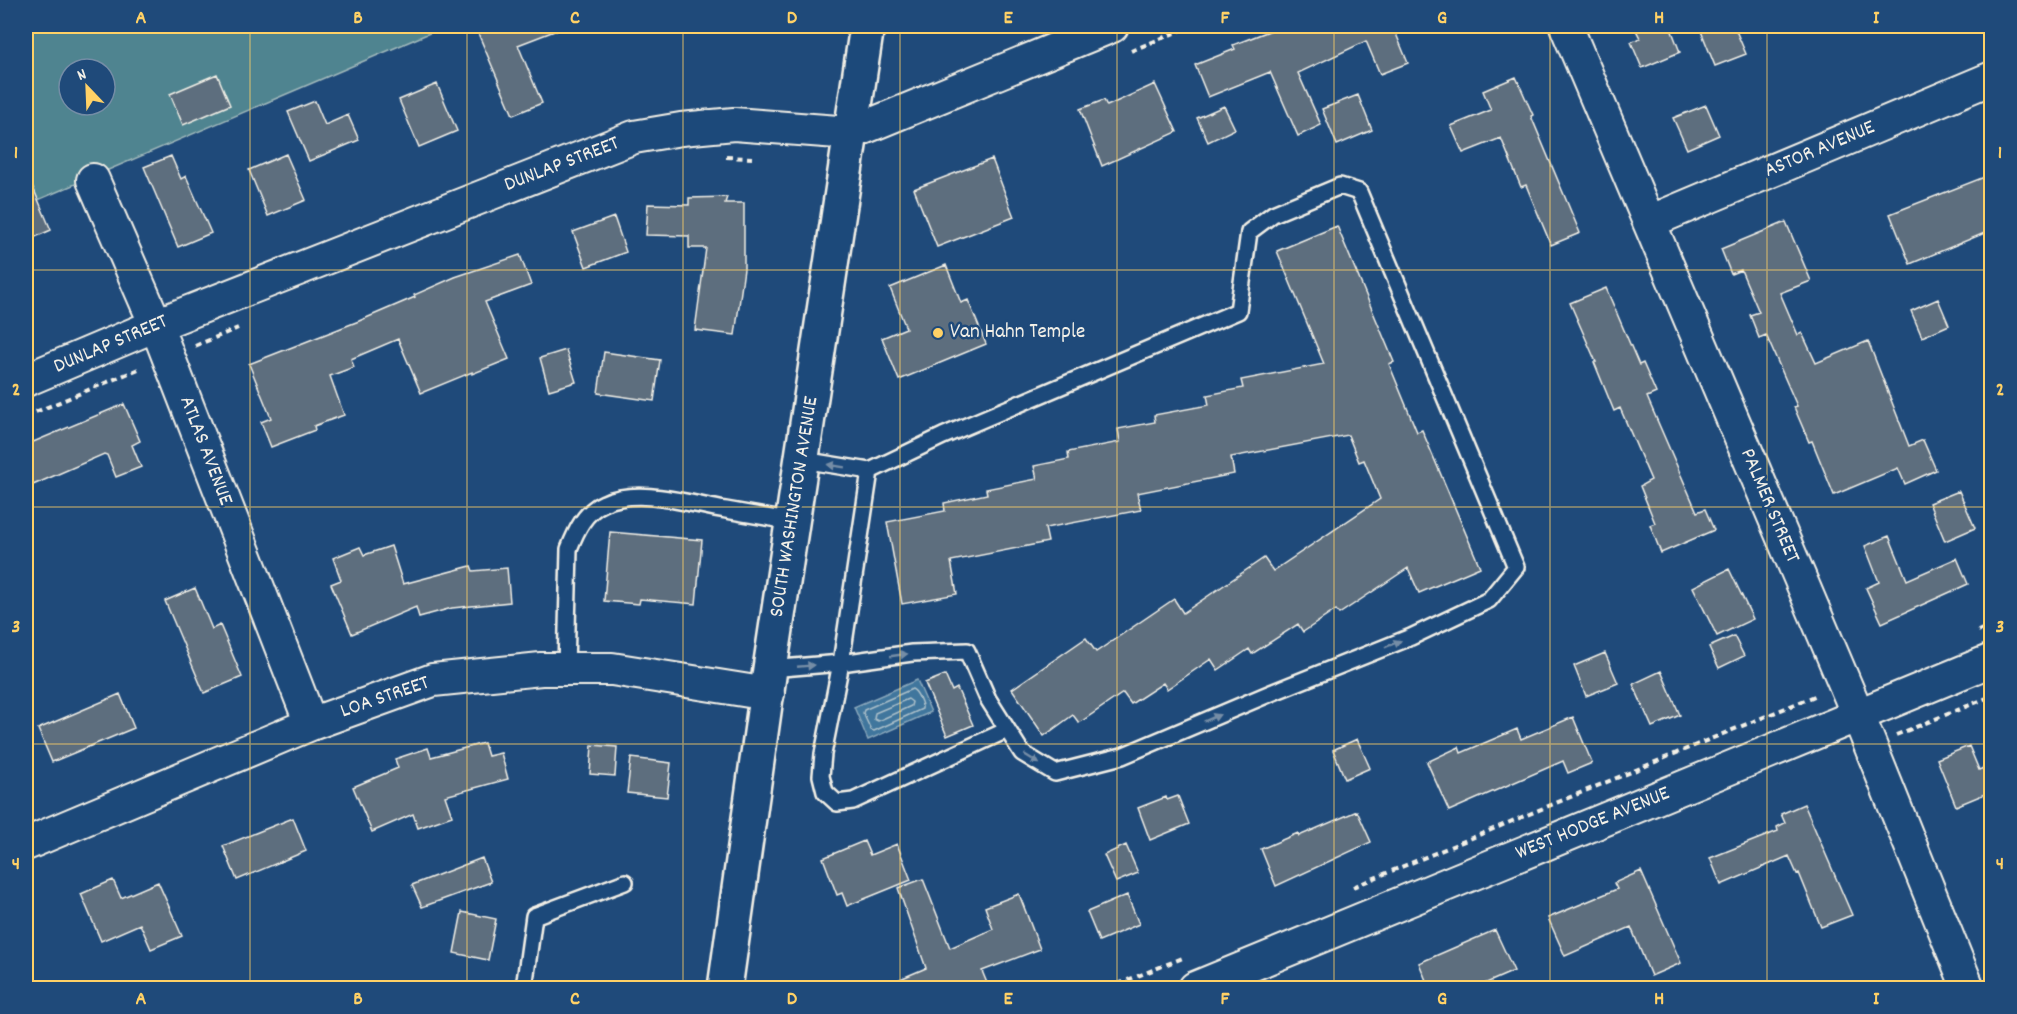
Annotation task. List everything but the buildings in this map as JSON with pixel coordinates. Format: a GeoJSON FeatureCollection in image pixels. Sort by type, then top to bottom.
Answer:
{"type":"FeatureCollection","features":[{"type":"Feature","properties":{"kind":"street","name":"SOUTH WASHINGTON AVENUE"},"geometry":{"type":"LineString","coordinates":[[725,988],[867,26]]}},
{"type":"Feature","properties":{"kind":"street","name":"DUNLAP STREET"},"geometry":{"type":"LineString","coordinates":[[26,380],[156,325],[634,137],[681,129],[734,124],[851,133],[1112,26]]}},
{"type":"Feature","properties":{"kind":"street","name":"PALMER STREET"},"geometry":{"type":"LineString","coordinates":[[1566,26],[1858,715],[1968,988]]}},
{"type":"Feature","properties":{"kind":"street","name":"ASTOR AVENUE"},"geometry":{"type":"LineString","coordinates":[[1648,222],[1992,78]]}},
{"type":"Feature","properties":{"kind":"street","name":"ATLAS AVENUE"},"geometry":{"type":"LineString","coordinates":[[93,180],[156,325],[311,724]]}},
{"type":"Feature","properties":{"kind":"street","name":"WEST HODGE AVENUE"},"geometry":{"type":"LineString","coordinates":[[1195,988],[1992,660]]}},
{"type":"Feature","properties":{"kind":"street","name":"LOA STREET"},"geometry":{"type":"LineString","coordinates":[[26,843],[311,724],[433,680],[496,673],[612,669],[769,681]]}},
{"type":"Feature","properties":{"kind":"lane"},"geometry":{"type":"LineString","coordinates":[[769,681],[841,663],[912,653],[967,651],[988,699],[1022,753],[1055,774],[1122,756],[1411,637],[1490,600],[1516,567],[1359,192],[1340,186],[1273,214],[1249,232],[1238,311],[943,436],[870,471],[803,460]]}},
{"type":"Feature","properties":{"kind":"lane"},"geometry":{"type":"LineString","coordinates":[[870,471],[841,663],[823,754],[821,776],[825,792],[837,803],[853,801],[1007,730]]}},
{"type":"Feature","properties":{"kind":"lane"},"geometry":{"type":"LineString","coordinates":[[566,669],[569,549],[576,531],[587,515],[602,503],[621,497],[659,498],[794,522]]}},
{"type":"Feature","properties":{"kind":"lane"},"geometry":{"type":"LineString","coordinates":[[524,988],[534,916],[625,882]]}},
{"type":"Feature","properties":{"kind":"path"},"geometry":{"type":"LineString","coordinates":[[718,157],[762,159]]}},
{"type":"Feature","properties":{"kind":"path"},"geometry":{"type":"LineString","coordinates":[[26,416],[245,325]]}},
{"type":"Feature","properties":{"kind":"path"},"geometry":{"type":"LineString","coordinates":[[1971,634],[1992,625]]}},
{"type":"Feature","properties":{"kind":"path"},"geometry":{"type":"LineString","coordinates":[[1352,888],[1817,696],[1812,685]]}},
{"type":"Feature","properties":{"kind":"path"},"geometry":{"type":"LineString","coordinates":[[1895,735],[1992,696]]}},
{"type":"Feature","properties":{"kind":"path"},"geometry":{"type":"LineString","coordinates":[[1108,988],[1186,957]]}},
{"type":"Feature","properties":{"kind":"green space"},"geometry":{"type":"Polygon","coordinates":[[[26,26],[446,26],[26,205],[26,26]]]}},
{"type":"Feature","properties":{"kind":"water"},"geometry":{"type":"Polygon","coordinates":[[[917,680],[931,712],[868,740],[854,707],[917,680]]]}},
{"type":"Feature","properties":{"kind":"place","name":"Van Hahn Temple"},"geometry":{"type":"Point","coordinates":[938,333]}}]}
